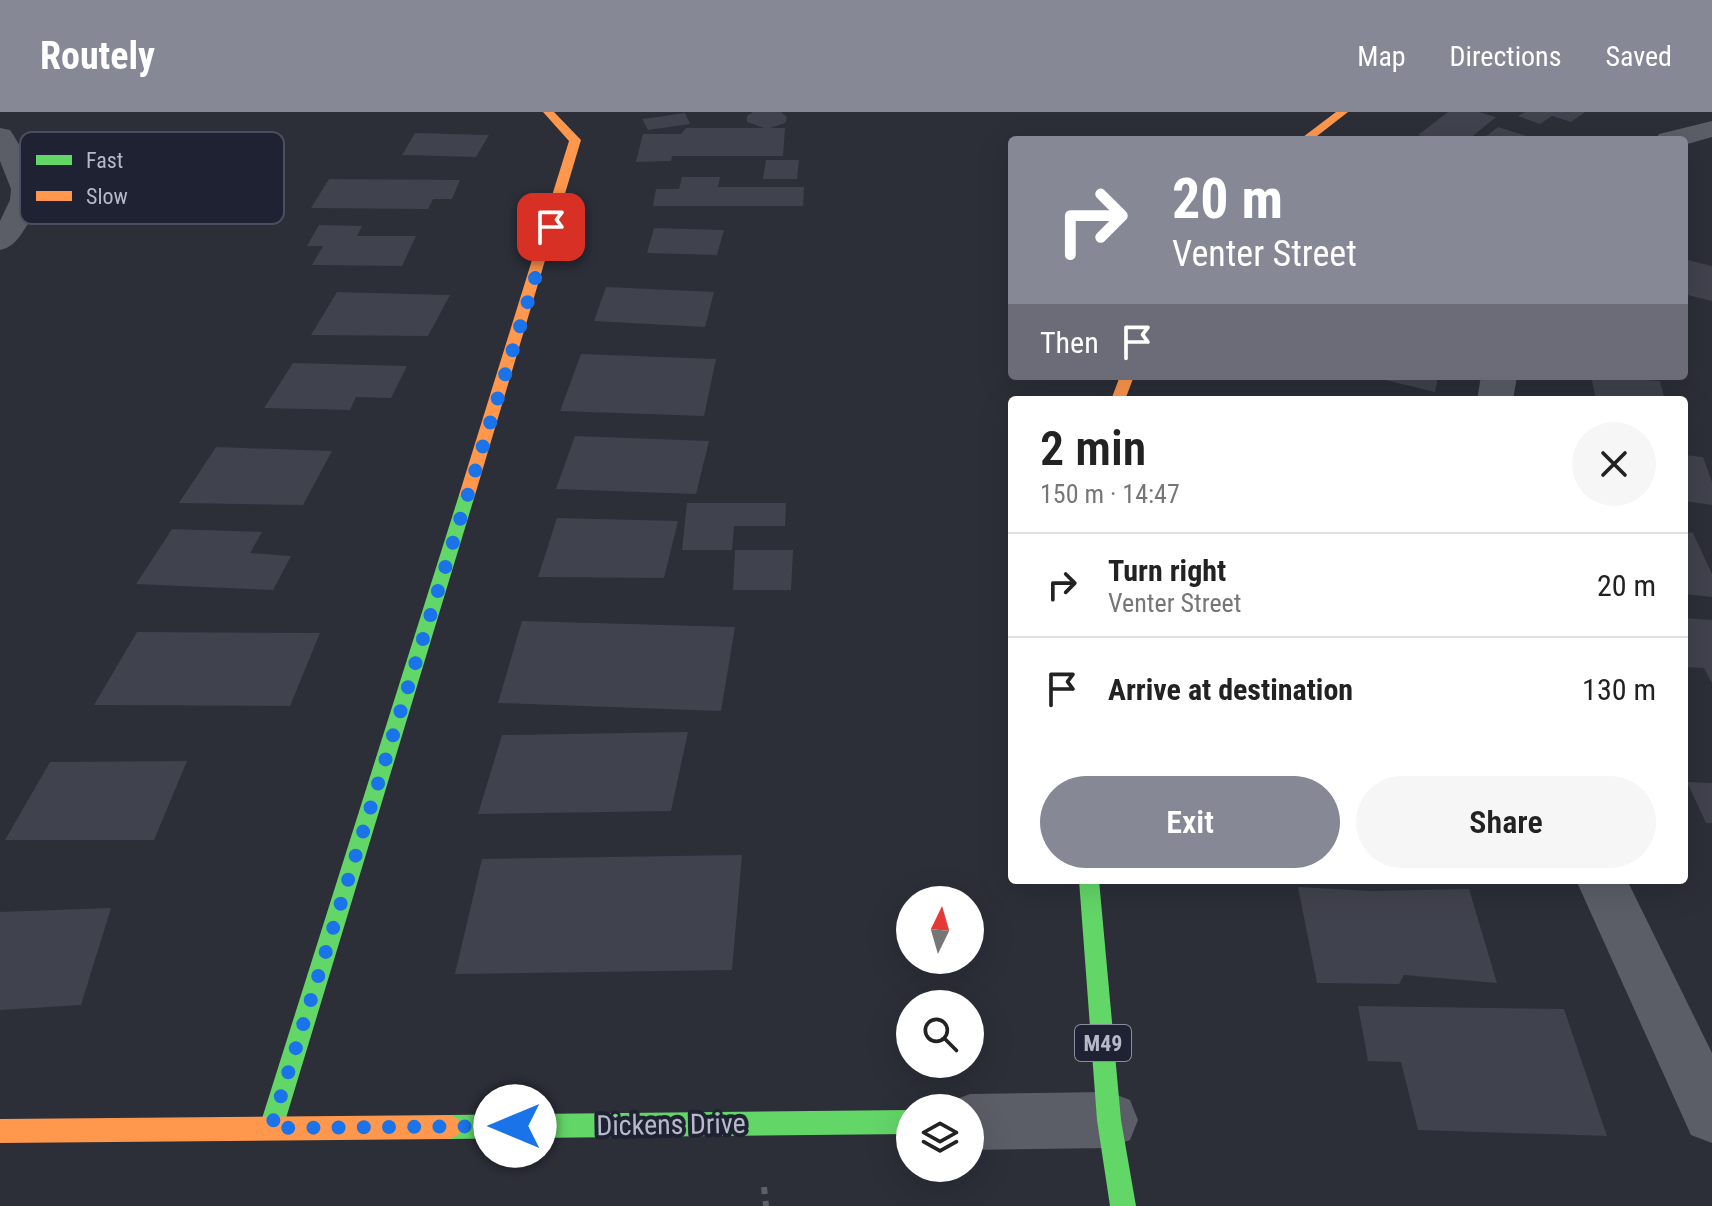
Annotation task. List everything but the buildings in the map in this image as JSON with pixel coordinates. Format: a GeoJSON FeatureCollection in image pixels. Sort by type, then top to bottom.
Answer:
{"type":"FeatureCollection","features":[{"type":"Feature","properties":{"kind":"street"},"geometry":{"type":"LineString","coordinates":[[271,1128],[569,167],[575,140],[548,112]]}},
{"type":"Feature","properties":{"kind":"street"},"geometry":{"type":"LineString","coordinates":[[1310,136],[1343,112]]}},
{"type":"Feature","properties":{"kind":"street"},"geometry":{"type":"LineString","coordinates":[[1685,136],[1712,129]]}},
{"type":"Feature","properties":{"kind":"street"},"geometry":{"type":"LineString","coordinates":[[0,136],[20,170]]}},
{"type":"Feature","properties":{"kind":"street"},"geometry":{"type":"LineString","coordinates":[[0,241],[20,212]]}},
{"type":"Feature","properties":{"kind":"street","name":"M49"},"geometry":{"type":"LineString","coordinates":[[1089,884],[1109,1120],[1123,1206]]}},
{"type":"Feature","properties":{"kind":"street"},"geometry":{"type":"LineString","coordinates":[[1603,884],[1712,1115]]}},
{"type":"Feature","properties":{"kind":"street"},"geometry":{"type":"LineString","coordinates":[[984,1122],[1109,1120]]}},
{"type":"Feature","properties":{"kind":"street","name":"Dickens Drive"},"geometry":{"type":"LineString","coordinates":[[0,1131],[896,1122]]}},
{"type":"Feature","properties":{"kind":"traffic: fast"},"geometry":{"type":"LineString","coordinates":[[271,1128],[467,495]]}},
{"type":"Feature","properties":{"kind":"traffic: fast"},"geometry":{"type":"LineString","coordinates":[[1089,884],[1109,1120],[1123,1206]]}},
{"type":"Feature","properties":{"kind":"traffic: fast"},"geometry":{"type":"LineString","coordinates":[[450,1127],[896,1122]]}},
{"type":"Feature","properties":{"kind":"traffic: slow"},"geometry":{"type":"LineString","coordinates":[[467,495],[575,140],[548,112]]}},
{"type":"Feature","properties":{"kind":"traffic: slow"},"geometry":{"type":"LineString","coordinates":[[1310,136],[1343,112]]}},
{"type":"Feature","properties":{"kind":"traffic: slow"},"geometry":{"type":"LineString","coordinates":[[1120,396],[1126,380]]}},
{"type":"Feature","properties":{"kind":"traffic: slow"},"geometry":{"type":"LineString","coordinates":[[0,1131],[450,1127]]}},
{"type":"Feature","properties":{"kind":"route"},"geometry":{"type":"LineString","coordinates":[[515,1126],[271,1128],[551,227]]}}]}
